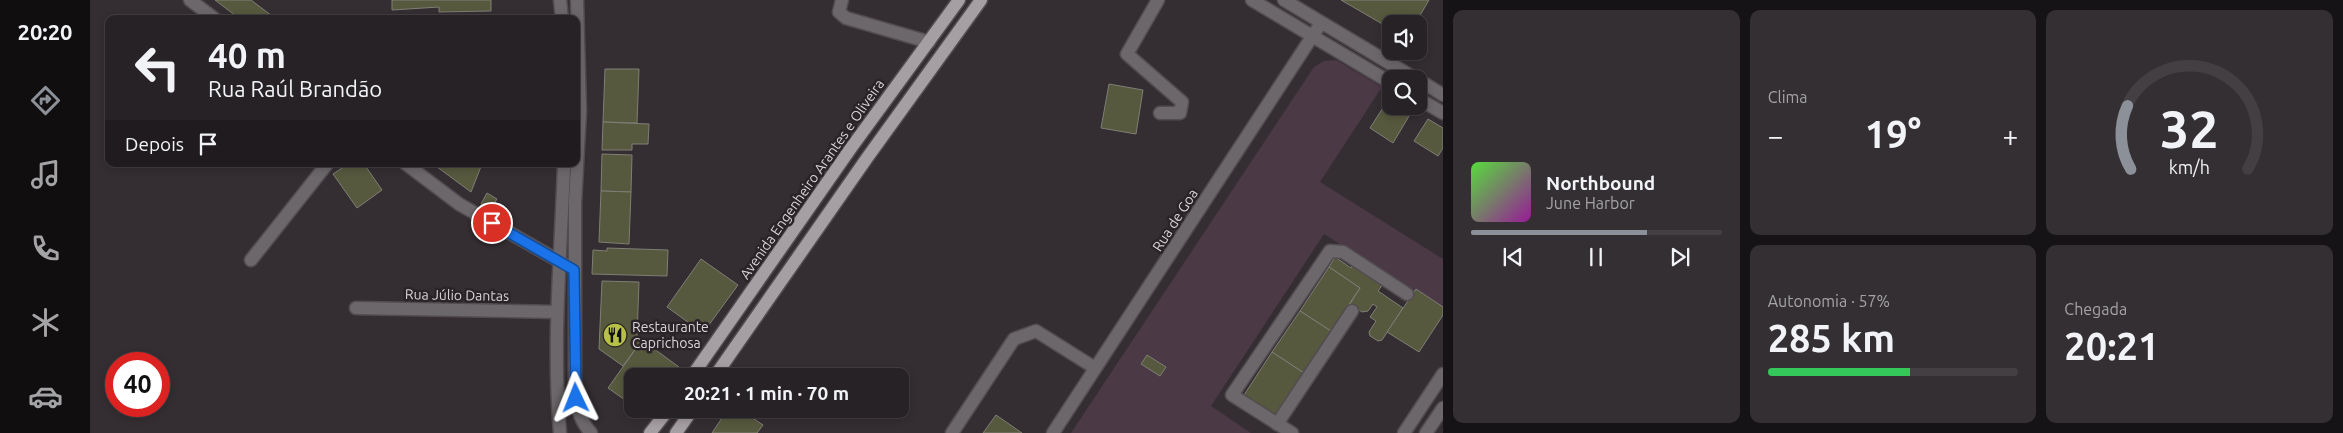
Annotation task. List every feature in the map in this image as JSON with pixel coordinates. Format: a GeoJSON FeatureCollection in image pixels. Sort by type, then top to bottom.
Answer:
{"type":"FeatureCollection","features":[{"type":"Feature","properties":{"kind":"main road","name":"Avenida Engenheiro Arantes e Oliveira"},"geometry":{"type":"LineString","coordinates":[[698,368],[851,148],[959,0]]}},
{"type":"Feature","properties":{"kind":"main road"},"geometry":{"type":"LineString","coordinates":[[721,368],[866,158],[981,0]]}},
{"type":"Feature","properties":{"kind":"main road"},"geometry":{"type":"LineString","coordinates":[[650,433],[662,418]]}},
{"type":"Feature","properties":{"kind":"main road"},"geometry":{"type":"LineString","coordinates":[[676,433],[687,418]]}},
{"type":"Feature","properties":{"kind":"street"},"geometry":{"type":"LineString","coordinates":[[190,0],[210,15]]}},
{"type":"Feature","properties":{"kind":"street"},"geometry":{"type":"LineString","coordinates":[[560,0],[562,15]]}},
{"type":"Feature","properties":{"kind":"street"},"geometry":{"type":"LineString","coordinates":[[576,0],[577,15]]}},
{"type":"Feature","properties":{"kind":"street"},"geometry":{"type":"LineString","coordinates":[[842,0],[839,12],[846,18],[929,42]]}},
{"type":"Feature","properties":{"kind":"street"},"geometry":{"type":"LineString","coordinates":[[1158,0],[1127,54],[1182,102],[1180,113],[1160,112]]}},
{"type":"Feature","properties":{"kind":"street"},"geometry":{"type":"LineString","coordinates":[[1252,0],[1382,78]]}},
{"type":"Feature","properties":{"kind":"street"},"geometry":{"type":"LineString","coordinates":[[1284,0],[1401,70]]}},
{"type":"Feature","properties":{"kind":"street","name":"Rua de Goa"},"geometry":{"type":"LineString","coordinates":[[1053,433],[1314,38],[1321,23]]}},
{"type":"Feature","properties":{"kind":"street"},"geometry":{"type":"LineString","coordinates":[[1427,85],[1443,94]]}},
{"type":"Feature","properties":{"kind":"street"},"geometry":{"type":"LineString","coordinates":[[1427,104],[1443,113]]}},
{"type":"Feature","properties":{"kind":"street"},"geometry":{"type":"LineString","coordinates":[[251,260],[325,167]]}},
{"type":"Feature","properties":{"kind":"street"},"geometry":{"type":"LineString","coordinates":[[410,167],[459,204],[574,270]]}},
{"type":"Feature","properties":{"kind":"street"},"geometry":{"type":"LineString","coordinates":[[560,433],[556,387],[557,312],[564,167]]}},
{"type":"Feature","properties":{"kind":"street"},"geometry":{"type":"LineString","coordinates":[[578,167],[574,270],[577,409],[582,422],[591,433]]}},
{"type":"Feature","properties":{"kind":"street"},"geometry":{"type":"LineString","coordinates":[[1292,433],[1232,395],[1330,251],[1343,252],[1407,294]]}},
{"type":"Feature","properties":{"kind":"street","name":"Rua Júlio Dantas"},"geometry":{"type":"LineString","coordinates":[[356,308],[557,312]]}},
{"type":"Feature","properties":{"kind":"street"},"geometry":{"type":"LineString","coordinates":[[1277,424],[1352,311]]}},
{"type":"Feature","properties":{"kind":"street"},"geometry":{"type":"LineString","coordinates":[[952,433],[1014,339],[1036,332],[1095,368]]}},
{"type":"Feature","properties":{"kind":"street"},"geometry":{"type":"LineString","coordinates":[[1401,433],[1443,374]]}},
{"type":"Feature","properties":{"kind":"street"},"geometry":{"type":"LineString","coordinates":[[1426,433],[1443,408]]}},
{"type":"Feature","properties":{"kind":"shaded area"},"geometry":{"type":"Polygon","coordinates":[[[1336,60],[1382,87],[1320,182],[1443,259],[1443,307],[1416,289],[1414,292],[1324,234],[1211,406],[1251,433],[1071,433],[1314,67],[1324,61],[1336,60]]]}},
{"type":"Feature","properties":{"kind":"building"},"geometry":{"type":"Polygon","coordinates":[[[215,0],[251,0],[271,15],[235,15],[215,0]]]}},
{"type":"Feature","properties":{"kind":"building"},"geometry":{"type":"Polygon","coordinates":[[[392,0],[491,0],[491,11],[439,12],[439,7],[392,10],[392,0]]]}},
{"type":"Feature","properties":{"kind":"building"},"geometry":{"type":"Polygon","coordinates":[[[1341,0],[1429,0],[1420,15],[1382,15],[1382,24],[1341,0]]]}},
{"type":"Feature","properties":{"kind":"building"},"geometry":{"type":"Polygon","coordinates":[[[605,69],[639,69],[637,123],[603,122],[605,69]]]}},
{"type":"Feature","properties":{"kind":"building"},"geometry":{"type":"Polygon","coordinates":[[[1109,84],[1143,90],[1136,134],[1101,128],[1109,84]]]}},
{"type":"Feature","properties":{"kind":"building"},"geometry":{"type":"Polygon","coordinates":[[[1382,109],[1382,115],[1410,115],[1393,143],[1370,128],[1382,109]]]}},
{"type":"Feature","properties":{"kind":"building"},"geometry":{"type":"Polygon","coordinates":[[[1428,119],[1443,128],[1443,148],[1438,156],[1414,141],[1428,119]]]}},
{"type":"Feature","properties":{"kind":"building"},"geometry":{"type":"Polygon","coordinates":[[[603,122],[649,124],[648,144],[632,144],[632,150],[602,150],[603,122]]]}},
{"type":"Feature","properties":{"kind":"building"},"geometry":{"type":"Polygon","coordinates":[[[602,154],[632,155],[631,192],[601,191],[602,154]]]}},
{"type":"Feature","properties":{"kind":"building"},"geometry":{"type":"Polygon","coordinates":[[[344,167],[366,167],[382,190],[357,208],[333,174],[344,167]]]}},
{"type":"Feature","properties":{"kind":"building"},"geometry":{"type":"Polygon","coordinates":[[[437,167],[481,167],[471,192],[437,167]]]}},
{"type":"Feature","properties":{"kind":"building"},"geometry":{"type":"Polygon","coordinates":[[[601,191],[631,192],[629,244],[599,242],[601,191]]]}},
{"type":"Feature","properties":{"kind":"building"},"geometry":{"type":"Polygon","coordinates":[[[487,193],[497,199],[491,209],[481,204],[487,193]]]}},
{"type":"Feature","properties":{"kind":"building"},"geometry":{"type":"Polygon","coordinates":[[[607,248],[668,250],[667,276],[592,274],[593,250],[607,251],[607,248]]]}},
{"type":"Feature","properties":{"kind":"building"},"geometry":{"type":"Polygon","coordinates":[[[1335,257],[1351,268],[1353,264],[1383,284],[1378,291],[1403,308],[1382,340],[1378,341],[1370,336],[1369,332],[1376,321],[1370,317],[1377,307],[1373,304],[1368,311],[1362,312],[1350,304],[1360,288],[1329,267],[1335,257]]]}},
{"type":"Feature","properties":{"kind":"building"},"geometry":{"type":"Polygon","coordinates":[[[701,259],[738,285],[703,333],[667,307],[701,259]]]}},
{"type":"Feature","properties":{"kind":"building"},"geometry":{"type":"Polygon","coordinates":[[[1329,267],[1360,288],[1331,331],[1300,311],[1329,267]]]}},
{"type":"Feature","properties":{"kind":"building"},"geometry":{"type":"Polygon","coordinates":[[[602,281],[639,282],[637,336],[642,340],[623,366],[599,349],[602,281]]]}},
{"type":"Feature","properties":{"kind":"building"},"geometry":{"type":"Polygon","coordinates":[[[1416,289],[1443,307],[1443,315],[1419,352],[1387,332],[1416,289]]]}},
{"type":"Feature","properties":{"kind":"building"},"geometry":{"type":"Polygon","coordinates":[[[1300,311],[1331,331],[1304,373],[1272,352],[1300,311]]]}},
{"type":"Feature","properties":{"kind":"building"},"geometry":{"type":"Polygon","coordinates":[[[642,340],[679,367],[624,368],[624,399],[608,388],[642,340]]]}},
{"type":"Feature","properties":{"kind":"building"},"geometry":{"type":"Polygon","coordinates":[[[1272,352],[1304,373],[1275,416],[1244,395],[1272,352]]]}},
{"type":"Feature","properties":{"kind":"building"},"geometry":{"type":"Polygon","coordinates":[[[1147,355],[1166,367],[1160,376],[1141,364],[1147,355]]]}},
{"type":"Feature","properties":{"kind":"building"},"geometry":{"type":"Polygon","coordinates":[[[996,415],[1022,433],[983,433],[996,415]]]}},
{"type":"Feature","properties":{"kind":"building"},"geometry":{"type":"Polygon","coordinates":[[[722,418],[752,418],[763,425],[757,433],[712,433],[722,418]]]}},
{"type":"Feature","properties":{"kind":"place","name":"Restaurante Caprichosa"},"geometry":{"type":"Point","coordinates":[615,335]}},
{"type":"Feature","properties":{"kind":"route"},"geometry":{"type":"LineString","coordinates":[[492,223],[574,270],[576,398]]}}]}
